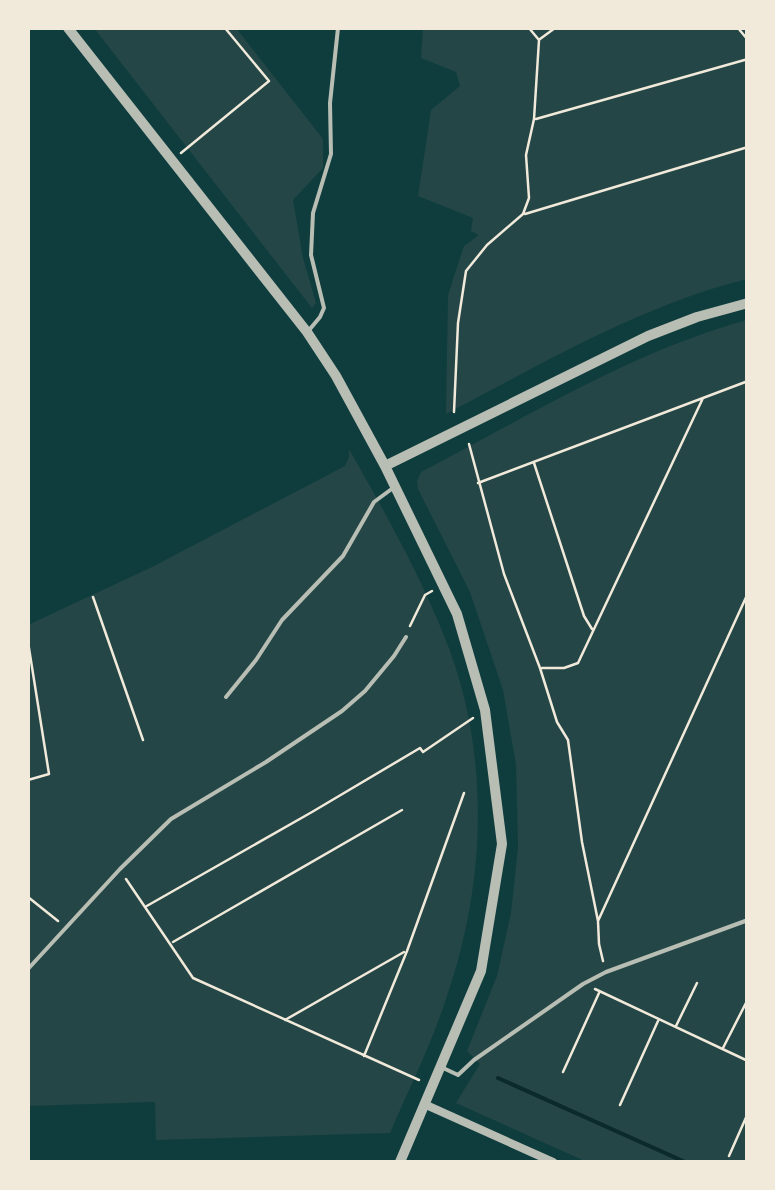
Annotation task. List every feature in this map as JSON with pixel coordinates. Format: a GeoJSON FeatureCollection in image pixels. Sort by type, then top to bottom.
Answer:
{"type":"FeatureCollection","features":[{"type":"Feature","properties":{"kind":"street"},"geometry":{"type":"LineString","coordinates":[[68,28],[306,332],[336,376],[444,585],[466,641],[484,710],[502,844],[481,971],[400,1162]]}},
{"type":"Feature","properties":{"kind":"street"},"geometry":{"type":"LineString","coordinates":[[385,466],[648,336],[748,303]]}},
{"type":"Feature","properties":{"kind":"street"},"geometry":{"type":"LineString","coordinates":[[424,1104],[554,1162]]}},
{"type":"Feature","properties":{"kind":"lane"},"geometry":{"type":"LineString","coordinates":[[306,332],[324,308],[311,255],[313,214],[332,154],[330,103],[338,28]]}},
{"type":"Feature","properties":{"kind":"lane"},"geometry":{"type":"LineString","coordinates":[[226,697],[282,620],[343,556],[374,502],[395,486]]}},
{"type":"Feature","properties":{"kind":"lane"},"geometry":{"type":"LineString","coordinates":[[28,969],[171,820],[342,711],[365,691],[406,637]]}},
{"type":"Feature","properties":{"kind":"lane"},"geometry":{"type":"LineString","coordinates":[[440,1067],[458,1075],[583,984],[748,920]]}},
{"type":"Feature","properties":{"kind":"path"},"geometry":{"type":"LineString","coordinates":[[172,160],[268,81],[225,28]]}},
{"type":"Feature","properties":{"kind":"path"},"geometry":{"type":"LineString","coordinates":[[523,214],[529,198],[526,155],[534,119],[539,40],[529,28]]}},
{"type":"Feature","properties":{"kind":"path"},"geometry":{"type":"LineString","coordinates":[[539,40],[555,28]]}},
{"type":"Feature","properties":{"kind":"path"},"geometry":{"type":"LineString","coordinates":[[738,28],[748,40]]}},
{"type":"Feature","properties":{"kind":"path"},"geometry":{"type":"LineString","coordinates":[[534,119],[748,59]]}},
{"type":"Feature","properties":{"kind":"path"},"geometry":{"type":"LineString","coordinates":[[454,412],[458,323],[466,271],[487,245],[523,214],[748,147]]}},
{"type":"Feature","properties":{"kind":"path"},"geometry":{"type":"LineString","coordinates":[[478,483],[748,381]]}},
{"type":"Feature","properties":{"kind":"path"},"geometry":{"type":"LineString","coordinates":[[540,668],[564,668],[578,662],[703,398]]}},
{"type":"Feature","properties":{"kind":"path"},"geometry":{"type":"LineString","coordinates":[[468,444],[504,574],[557,722],[568,740],[606,972]]}},
{"type":"Feature","properties":{"kind":"path"},"geometry":{"type":"LineString","coordinates":[[534,462],[592,630]]}},
{"type":"Feature","properties":{"kind":"path"},"geometry":{"type":"LineString","coordinates":[[406,637],[425,595],[444,585]]}},
{"type":"Feature","properties":{"kind":"path"},"geometry":{"type":"LineString","coordinates":[[598,921],[748,593]]}},
{"type":"Feature","properties":{"kind":"path"},"geometry":{"type":"LineString","coordinates":[[93,597],[144,740]]}},
{"type":"Feature","properties":{"kind":"path"},"geometry":{"type":"LineString","coordinates":[[28,642],[49,774],[28,780]]}},
{"type":"Feature","properties":{"kind":"path"},"geometry":{"type":"LineString","coordinates":[[145,907],[420,748],[423,752],[484,710]]}},
{"type":"Feature","properties":{"kind":"path"},"geometry":{"type":"LineString","coordinates":[[364,1056],[464,792]]}},
{"type":"Feature","properties":{"kind":"path"},"geometry":{"type":"LineString","coordinates":[[171,943],[402,810]]}},
{"type":"Feature","properties":{"kind":"path"},"geometry":{"type":"LineString","coordinates":[[120,870],[193,978],[432,1086]]}},
{"type":"Feature","properties":{"kind":"path"},"geometry":{"type":"LineString","coordinates":[[28,897],[66,927]]}},
{"type":"Feature","properties":{"kind":"path"},"geometry":{"type":"LineString","coordinates":[[283,1020],[407,950]]}},
{"type":"Feature","properties":{"kind":"path"},"geometry":{"type":"LineString","coordinates":[[676,1028],[698,983]]}},
{"type":"Feature","properties":{"kind":"path"},"geometry":{"type":"LineString","coordinates":[[583,984],[748,1061]]}},
{"type":"Feature","properties":{"kind":"path"},"geometry":{"type":"LineString","coordinates":[[563,1072],[600,992]]}},
{"type":"Feature","properties":{"kind":"path"},"geometry":{"type":"LineString","coordinates":[[722,1049],[748,998]]}},
{"type":"Feature","properties":{"kind":"path"},"geometry":{"type":"LineString","coordinates":[[620,1105],[659,1020]]}},
{"type":"Feature","properties":{"kind":"path"},"geometry":{"type":"LineString","coordinates":[[728,1156],[748,1114]]}},
{"type":"Feature","properties":{"kind":"shaded area"},"geometry":{"type":"Polygon","coordinates":[[[94,28],[236,28],[323,139],[323,168],[293,200],[316,303],[312,308],[94,28]]]}},
{"type":"Feature","properties":{"kind":"shaded area"},"geometry":{"type":"Polygon","coordinates":[[[393,28],[747,28],[747,279],[630,320],[446,414],[448,295],[464,246],[479,235],[471,231],[473,218],[418,196],[431,110],[460,86],[456,72],[421,58],[423,30],[393,28]]]}},
{"type":"Feature","properties":{"kind":"shaded area"},"geometry":{"type":"Polygon","coordinates":[[[747,320],[747,1162],[587,1162],[456,1103],[480,1064],[467,1051],[497,976],[511,913],[518,847],[516,765],[503,690],[470,592],[417,481],[421,472],[580,387],[704,333],[747,320]]]}},
{"type":"Feature","properties":{"kind":"shaded area"},"geometry":{"type":"Polygon","coordinates":[[[349,449],[411,562],[443,633],[459,677],[476,768],[476,862],[460,954],[434,1033],[390,1133],[156,1140],[155,1102],[28,1106],[28,625],[152,567],[345,466],[349,449]]]}},
{"type":"Feature","properties":{"kind":"waterway"},"geometry":{"type":"LineString","coordinates":[[498,1078],[685,1162]]}}]}
